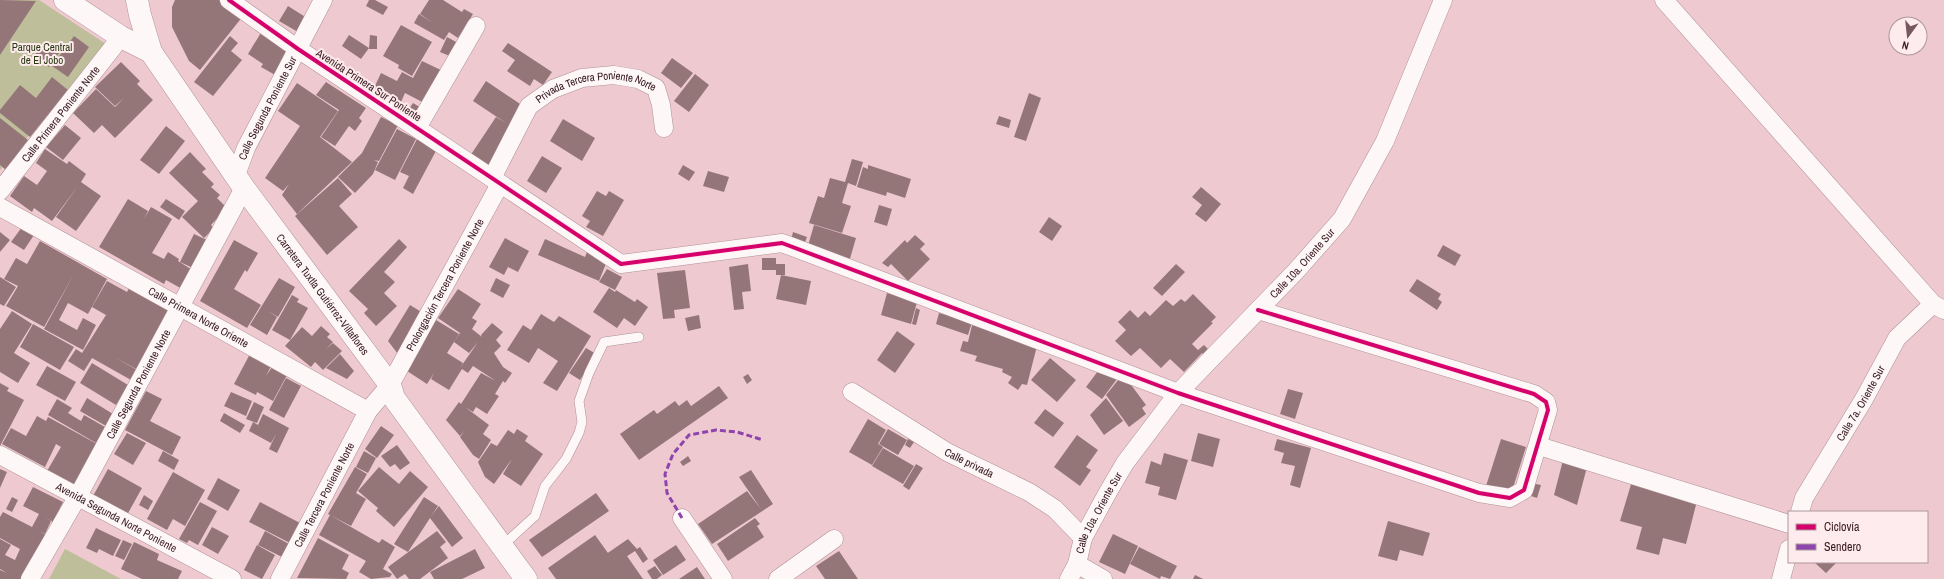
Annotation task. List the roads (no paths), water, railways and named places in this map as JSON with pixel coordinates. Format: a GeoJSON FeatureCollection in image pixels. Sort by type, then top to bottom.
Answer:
{"type":"FeatureCollection","features":[{"type":"Feature","properties":{"kind":"main road"},"geometry":{"type":"LineString","coordinates":[[65,0],[122,37],[151,52]]}},
{"type":"Feature","properties":{"kind":"main road","name":"Carretera Tuxtla Gutiérrez-Villaflores"},"geometry":{"type":"LineString","coordinates":[[137,0],[151,52],[240,181],[390,385],[394,398],[526,579]]}},
{"type":"Feature","properties":{"kind":"street","name":"Avenida Primera Sur Poniente"},"geometry":{"type":"LineString","coordinates":[[229,0],[298,49],[621,264],[782,243],[1178,393],[1479,493],[1510,498],[1524,490],[1548,410],[1546,402],[1534,394],[1258,310]]}},
{"type":"Feature","properties":{"kind":"street","name":"Calle Segunda Poniente Sur"},"geometry":{"type":"LineString","coordinates":[[240,181],[246,148],[323,0]]}},
{"type":"Feature","properties":{"kind":"street","name":"Calle 10a. Oriente Sur"},"geometry":{"type":"LineString","coordinates":[[1073,571],[1083,538],[1125,463],[1178,393],[1296,271],[1342,219],[1385,141],[1443,0]]}},
{"type":"Feature","properties":{"kind":"street"},"geometry":{"type":"LineString","coordinates":[[1664,0],[1939,307]]}},
{"type":"Feature","properties":{"kind":"street"},"geometry":{"type":"LineString","coordinates":[[417,128],[476,26]]}},
{"type":"Feature","properties":{"kind":"street","name":"Calle Primera Poniente Norte"},"geometry":{"type":"LineString","coordinates":[[0,191],[122,37]]}},
{"type":"Feature","properties":{"kind":"street","name":"Privada Tercera Poniente Norte"},"geometry":{"type":"LineString","coordinates":[[496,181],[529,106],[553,89],[582,78],[614,75],[638,79],[656,88],[661,105],[664,128]]}},
{"type":"Feature","properties":{"kind":"street","name":"Calle Segunda Poniente Norte"},"geometry":{"type":"LineString","coordinates":[[30,579],[78,496],[180,306],[240,181]]}},
{"type":"Feature","properties":{"kind":"street","name":"Prolongación Tercera Poniente Norte"},"geometry":{"type":"LineString","coordinates":[[390,385],[496,181]]}},
{"type":"Feature","properties":{"kind":"street","name":"Calle Primera Norte Oriente"},"geometry":{"type":"LineString","coordinates":[[0,207],[368,411]]}},
{"type":"Feature","properties":{"kind":"street","name":"Calle 7a. Oriente Sur"},"geometry":{"type":"LineString","coordinates":[[1800,511],[1804,498],[1864,399],[1897,338],[1939,307]]}},
{"type":"Feature","properties":{"kind":"street"},"geometry":{"type":"LineString","coordinates":[[368,411],[390,385]]}},
{"type":"Feature","properties":{"kind":"street","name":"Calle privada"},"geometry":{"type":"LineString","coordinates":[[852,392],[947,452],[1029,492],[1055,509],[1083,538]]}},
{"type":"Feature","properties":{"kind":"street","name":"Calle Tercera Poniente Norte"},"geometry":{"type":"LineString","coordinates":[[280,579],[368,411]]}},
{"type":"Feature","properties":{"kind":"street"},"geometry":{"type":"LineString","coordinates":[[1538,446],[1788,524]]}},
{"type":"Feature","properties":{"kind":"street","name":"Avenida Segunda Norte Poniente"},"geometry":{"type":"LineString","coordinates":[[0,455],[232,579]]}},
{"type":"Feature","properties":{"kind":"street"},"geometry":{"type":"LineString","coordinates":[[682,518],[723,579]]}},
{"type":"Feature","properties":{"kind":"street"},"geometry":{"type":"LineString","coordinates":[[778,579],[834,539]]}},
{"type":"Feature","properties":{"kind":"street"},"geometry":{"type":"LineString","coordinates":[[1781,579],[1788,553]]}},
{"type":"Feature","properties":{"kind":"street"},"geometry":{"type":"LineString","coordinates":[[1073,571],[1103,579]]}},
{"type":"Feature","properties":{"kind":"lane"},"geometry":{"type":"LineString","coordinates":[[502,546],[535,516],[545,486],[566,459],[579,433],[582,422],[579,401],[589,373],[604,342],[639,337]]}},
{"type":"Feature","properties":{"kind":"park label","name":"Parque Central de El Jobo"},"geometry":{"type":"Point","coordinates":[42,53]}}]}
